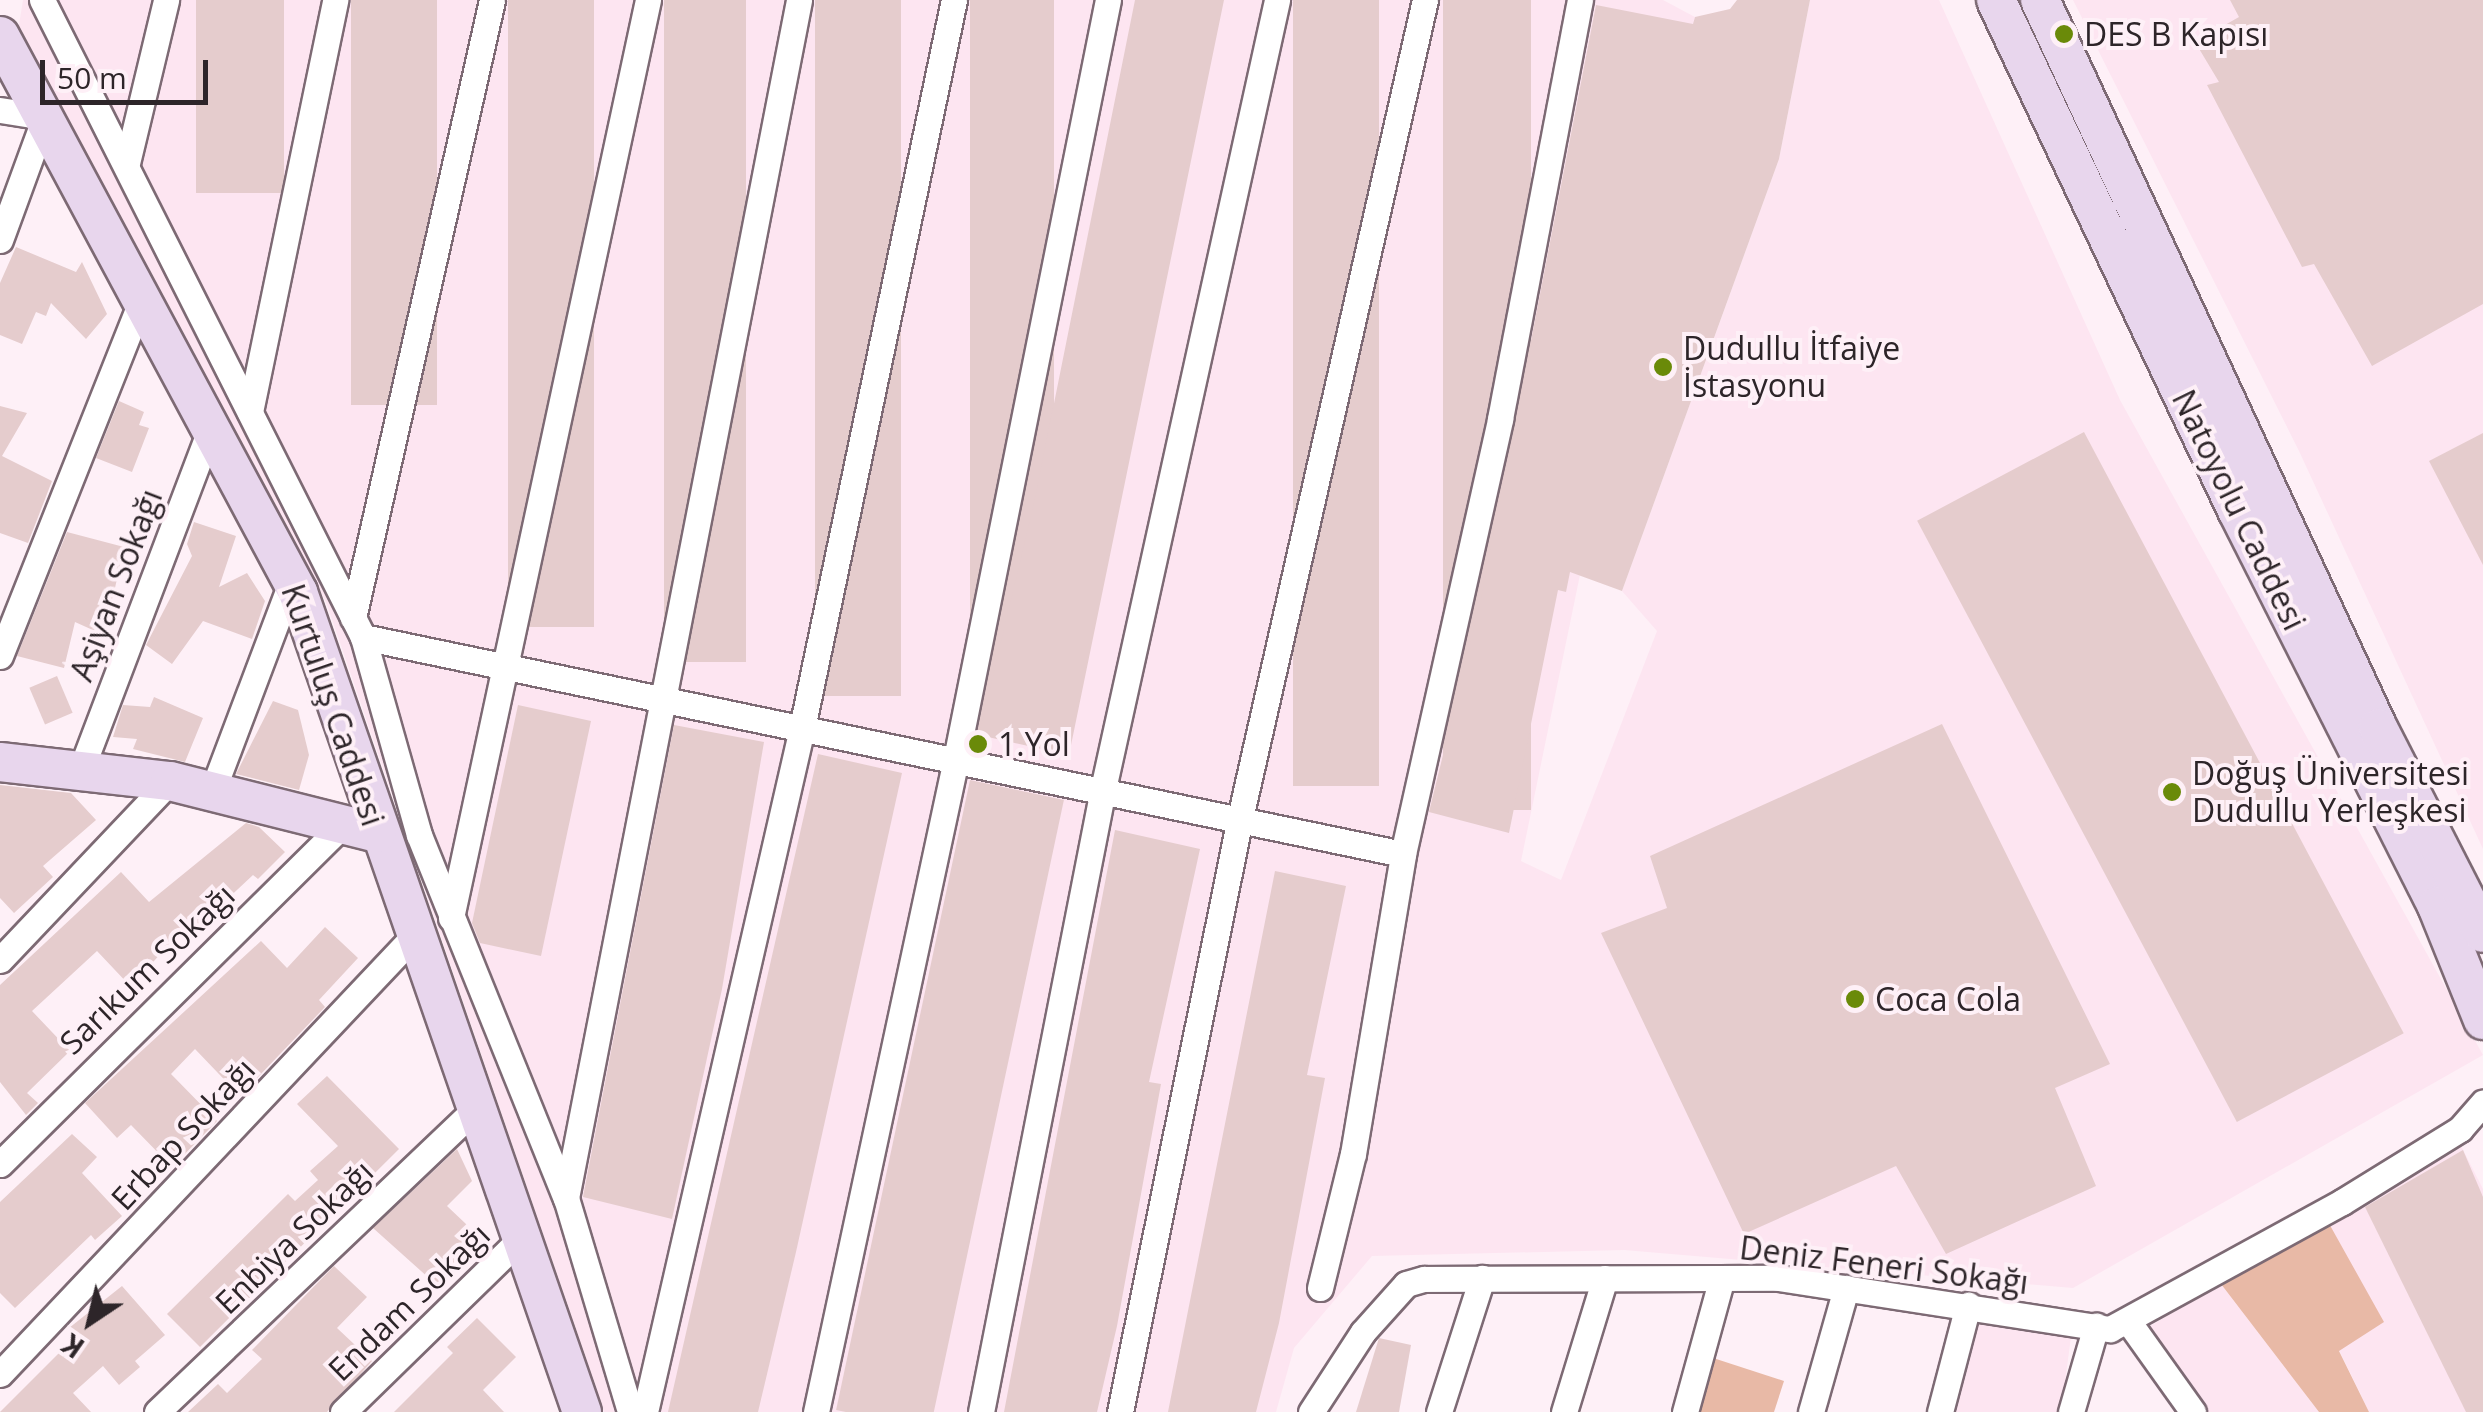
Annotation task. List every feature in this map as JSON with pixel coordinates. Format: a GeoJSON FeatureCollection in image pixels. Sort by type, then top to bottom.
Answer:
{"type":"FeatureCollection","features":[{"type":"Feature","properties":{"kind":"main road","name":"Natoyolu Caddesi"},"geometry":{"type":"LineString","coordinates":[[1996,0],[2211,456],[2438,906],[2483,1020]]}},
{"type":"Feature","properties":{"kind":"main road","name":"Natoyolu Caddesi"},"geometry":{"type":"LineString","coordinates":[[2040,0],[2378,728],[2483,933]]}},
{"type":"Feature","properties":{"kind":"main road","name":"Kurtuluş Caddesi"},"geometry":{"type":"LineString","coordinates":[[0,36],[143,296],[292,580],[360,829],[412,938],[582,1412]]}},
{"type":"Feature","properties":{"kind":"main road"},"geometry":{"type":"LineString","coordinates":[[0,762],[82,766],[170,782],[360,829]]}},
{"type":"Feature","properties":{"kind":"street"},"geometry":{"type":"LineString","coordinates":[[42,0],[128,163],[358,628],[419,834],[566,1198],[630,1412]]}},
{"type":"Feature","properties":{"kind":"street"},"geometry":{"type":"LineString","coordinates":[[128,163],[166,0]]}},
{"type":"Feature","properties":{"kind":"street"},"geometry":{"type":"LineString","coordinates":[[250,412],[335,0]]}},
{"type":"Feature","properties":{"kind":"street"},"geometry":{"type":"LineString","coordinates":[[358,628],[492,0]]}},
{"type":"Feature","properties":{"kind":"street"},"geometry":{"type":"LineString","coordinates":[[452,918],[648,0]]}},
{"type":"Feature","properties":{"kind":"street"},"geometry":{"type":"LineString","coordinates":[[566,1198],[666,700],[799,0]]}},
{"type":"Feature","properties":{"kind":"street"},"geometry":{"type":"LineString","coordinates":[[645,1412],[802,728],[954,0]]}},
{"type":"Feature","properties":{"kind":"street"},"geometry":{"type":"LineString","coordinates":[[816,1412],[956,759],[1108,0]]}},
{"type":"Feature","properties":{"kind":"street"},"geometry":{"type":"LineString","coordinates":[[981,1412],[1104,789],[1277,0]]}},
{"type":"Feature","properties":{"kind":"street"},"geometry":{"type":"LineString","coordinates":[[1120,1412],[1240,818],[1425,0]]}},
{"type":"Feature","properties":{"kind":"street"},"geometry":{"type":"LineString","coordinates":[[1320,1288],[1353,1154],[1403,854],[1500,419],[1580,0]]}},
{"type":"Feature","properties":{"kind":"street"},"geometry":{"type":"LineString","coordinates":[[0,110],[45,117],[0,240]]}},
{"type":"Feature","properties":{"kind":"street"},"geometry":{"type":"LineString","coordinates":[[0,656],[143,296]]}},
{"type":"Feature","properties":{"kind":"street","name":"Aşiyan Sokağı"},"geometry":{"type":"LineString","coordinates":[[82,766],[211,427]]}},
{"type":"Feature","properties":{"kind":"street"},"geometry":{"type":"LineString","coordinates":[[212,792],[292,580]]}},
{"type":"Feature","properties":{"kind":"street"},"geometry":{"type":"LineString","coordinates":[[358,628],[508,667],[1403,854]]}},
{"type":"Feature","properties":{"kind":"street"},"geometry":{"type":"LineString","coordinates":[[0,960],[170,782]]}},
{"type":"Feature","properties":{"kind":"street","name":"Sarıkum Sokağı"},"geometry":{"type":"LineString","coordinates":[[0,1164],[360,829]]}},
{"type":"Feature","properties":{"kind":"street","name":"Erbap Sokağı"},"geometry":{"type":"LineString","coordinates":[[0,1374],[412,938]]}},
{"type":"Feature","properties":{"kind":"street","name":"Deniz Feneri Sokağı"},"geometry":{"type":"LineString","coordinates":[[1311,1412],[1363,1332],[1406,1284],[1482,1278],[1722,1278],[1846,1288],[2096,1326],[2128,1321],[2471,1128],[2483,1103]]}},
{"type":"Feature","properties":{"kind":"street","name":"Enbiya Sokağı"},"geometry":{"type":"LineString","coordinates":[[157,1412],[475,1109]]}},
{"type":"Feature","properties":{"kind":"street","name":"Endam Sokağı"},"geometry":{"type":"LineString","coordinates":[[343,1412],[521,1238]]}},
{"type":"Feature","properties":{"kind":"street"},"geometry":{"type":"LineString","coordinates":[[1439,1412],[1482,1278]]}},
{"type":"Feature","properties":{"kind":"street"},"geometry":{"type":"LineString","coordinates":[[1564,1412],[1605,1278]]}},
{"type":"Feature","properties":{"kind":"street"},"geometry":{"type":"LineString","coordinates":[[1686,1412],[1722,1278]]}},
{"type":"Feature","properties":{"kind":"street"},"geometry":{"type":"LineString","coordinates":[[1811,1412],[1846,1288]]}},
{"type":"Feature","properties":{"kind":"street"},"geometry":{"type":"LineString","coordinates":[[1940,1412],[1968,1305]]}},
{"type":"Feature","properties":{"kind":"street"},"geometry":{"type":"LineString","coordinates":[[2128,1321],[2193,1412]]}},
{"type":"Feature","properties":{"kind":"street"},"geometry":{"type":"LineString","coordinates":[[2071,1412],[2096,1326]]}},
{"type":"Feature","properties":{"kind":"shaded area"},"geometry":{"type":"Polygon","coordinates":[[[23,0],[1663,0],[1695,17],[1521,861],[1561,880],[1657,631],[1622,591],[1779,159],[1810,0],[1939,0],[2120,400],[2483,1055],[2073,1288],[1624,1250],[1372,1256],[1294,1348],[1276,1412],[604,1412],[326,602],[18,31],[23,0]]]}},
{"type":"Feature","properties":{"kind":"shaded area"},"geometry":{"type":"Polygon","coordinates":[[[2073,0],[2483,0],[2483,849],[2299,451],[2073,0]]]}},
{"type":"Feature","properties":{"kind":"shaded area"},"geometry":{"type":"Polygon","coordinates":[[[2457,1138],[2483,1189],[2483,1412],[2369,1412],[2339,1350],[2322,1211],[2457,1138]]]}},
{"type":"Feature","properties":{"kind":"shaded area"},"geometry":{"type":"Polygon","coordinates":[[[2322,1211],[2384,1322],[2339,1351],[2369,1412],[2319,1412],[2221,1284],[2322,1211]]]}},
{"type":"Feature","properties":{"kind":"shaded area"},"geometry":{"type":"Polygon","coordinates":[[[2221,1284],[2319,1412],[2206,1412],[2142,1331],[2221,1284]]]}},
{"type":"Feature","properties":{"kind":"shaded area"},"geometry":{"type":"Polygon","coordinates":[[[1950,1319],[2071,1337],[2061,1412],[1928,1412],[1950,1319]]]}},
{"type":"Feature","properties":{"kind":"shaded area"},"geometry":{"type":"Polygon","coordinates":[[[1707,1356],[1784,1381],[1774,1412],[1692,1412],[1707,1356]]]}},
{"type":"Feature","properties":{"kind":"building"},"geometry":{"type":"Polygon","coordinates":[[[196,0],[284,0],[284,193],[196,193],[196,0]]]}},
{"type":"Feature","properties":{"kind":"building"},"geometry":{"type":"Polygon","coordinates":[[[351,0],[437,0],[437,405],[351,405],[351,0]]]}},
{"type":"Feature","properties":{"kind":"building"},"geometry":{"type":"Polygon","coordinates":[[[508,0],[594,0],[594,627],[508,627],[508,0]]]}},
{"type":"Feature","properties":{"kind":"building"},"geometry":{"type":"Polygon","coordinates":[[[664,0],[746,0],[746,662],[664,662],[664,0]]]}},
{"type":"Feature","properties":{"kind":"building"},"geometry":{"type":"Polygon","coordinates":[[[815,0],[901,0],[901,696],[815,696],[815,0]]]}},
{"type":"Feature","properties":{"kind":"building"},"geometry":{"type":"Polygon","coordinates":[[[970,0],[1054,0],[1054,730],[970,730],[970,0]]]}},
{"type":"Feature","properties":{"kind":"building"},"geometry":{"type":"Polygon","coordinates":[[[1135,0],[1224,0],[1069,755],[979,735],[1034,503],[1135,0]]]}},
{"type":"Feature","properties":{"kind":"building"},"geometry":{"type":"Polygon","coordinates":[[[1293,0],[1379,0],[1379,786],[1293,786],[1293,0]]]}},
{"type":"Feature","properties":{"kind":"building"},"geometry":{"type":"Polygon","coordinates":[[[1443,0],[1531,0],[1531,810],[1443,810],[1443,0]]]}},
{"type":"Feature","properties":{"kind":"building"},"geometry":{"type":"Polygon","coordinates":[[[1737,0],[1810,0],[1779,159],[1622,591],[1570,572],[1566,592],[1558,590],[1509,833],[1429,812],[1480,604],[1596,5],[1693,24],[1695,17],[1730,9],[1737,0]]]}},
{"type":"Feature","properties":{"kind":"building"},"geometry":{"type":"Polygon","coordinates":[[[2230,0],[2483,0],[2483,304],[2372,366],[2314,264],[2302,267],[2207,85],[2219,82],[2195,42],[2239,17],[2230,0]]]}},
{"type":"Feature","properties":{"kind":"building"},"geometry":{"type":"Polygon","coordinates":[[[16,247],[76,272],[82,262],[107,314],[86,339],[51,303],[46,316],[36,312],[22,344],[0,335],[0,283],[16,247]]]}},
{"type":"Feature","properties":{"kind":"building"},"geometry":{"type":"Polygon","coordinates":[[[119,401],[144,412],[139,425],[149,428],[132,472],[96,458],[119,401]]]}},
{"type":"Feature","properties":{"kind":"building"},"geometry":{"type":"Polygon","coordinates":[[[0,406],[27,413],[2,456],[52,481],[28,543],[0,533],[0,406]]]}},
{"type":"Feature","properties":{"kind":"building"},"geometry":{"type":"Polygon","coordinates":[[[2084,432],[2404,1033],[2237,1122],[1917,521],[2084,432]]]}},
{"type":"Feature","properties":{"kind":"building"},"geometry":{"type":"Polygon","coordinates":[[[2483,433],[2483,565],[2429,461],[2483,433]]]}},
{"type":"Feature","properties":{"kind":"building"},"geometry":{"type":"Polygon","coordinates":[[[194,522],[236,536],[219,587],[247,573],[265,601],[252,639],[203,621],[172,664],[146,645],[192,556],[187,544],[194,522]]]}},
{"type":"Feature","properties":{"kind":"building"},"geometry":{"type":"Polygon","coordinates":[[[67,532],[124,547],[113,597],[95,631],[75,622],[64,668],[17,656],[67,532]]]}},
{"type":"Feature","properties":{"kind":"building"},"geometry":{"type":"Polygon","coordinates":[[[57,676],[73,713],[45,725],[29,688],[57,676]]]}},
{"type":"Feature","properties":{"kind":"building"},"geometry":{"type":"Polygon","coordinates":[[[154,697],[203,718],[185,762],[133,749],[137,739],[113,737],[123,705],[150,707],[154,697]]]}},
{"type":"Feature","properties":{"kind":"building"},"geometry":{"type":"Polygon","coordinates":[[[273,701],[298,710],[309,755],[299,790],[236,774],[273,701]]]}},
{"type":"Feature","properties":{"kind":"building"},"geometry":{"type":"Polygon","coordinates":[[[518,705],[591,721],[541,956],[480,943],[472,923],[518,705]]]}},
{"type":"Feature","properties":{"kind":"building","name":"Coca Cola"},"geometry":{"type":"Polygon","coordinates":[[[1942,724],[2110,1064],[2055,1088],[2096,1186],[1946,1254],[1896,1166],[1744,1234],[1601,933],[1667,908],[1650,856],[1942,724]]]}},
{"type":"Feature","properties":{"kind":"building"},"geometry":{"type":"Polygon","coordinates":[[[674,725],[764,742],[722,989],[672,1219],[583,1197],[674,725]]]}},
{"type":"Feature","properties":{"kind":"building"},"geometry":{"type":"Polygon","coordinates":[[[818,754],[902,773],[796,1252],[758,1412],[668,1412],[818,754]]]}},
{"type":"Feature","properties":{"kind":"building"},"geometry":{"type":"Polygon","coordinates":[[[970,780],[1064,800],[934,1412],[836,1410],[970,780]]]}},
{"type":"Feature","properties":{"kind":"building"},"geometry":{"type":"Polygon","coordinates":[[[0,785],[71,793],[96,820],[43,866],[53,877],[14,913],[0,898],[0,785]]]}},
{"type":"Feature","properties":{"kind":"building"},"geometry":{"type":"Polygon","coordinates":[[[246,823],[259,827],[285,852],[258,879],[253,875],[191,933],[185,926],[131,987],[97,951],[32,1011],[70,1051],[27,1093],[38,1103],[26,1115],[0,1082],[0,985],[121,872],[149,902],[246,823]]]}},
{"type":"Feature","properties":{"kind":"building"},"geometry":{"type":"Polygon","coordinates":[[[1115,830],[1200,849],[1149,1082],[1161,1084],[1117,1326],[1097,1412],[1004,1412],[1115,830]]]}},
{"type":"Feature","properties":{"kind":"building"},"geometry":{"type":"Polygon","coordinates":[[[1275,871],[1346,886],[1307,1075],[1325,1078],[1279,1323],[1256,1412],[1168,1412],[1275,871]]]}},
{"type":"Feature","properties":{"kind":"building"},"geometry":{"type":"Polygon","coordinates":[[[325,927],[358,958],[319,1000],[325,1007],[240,1096],[195,1049],[171,1074],[217,1121],[172,1167],[131,1125],[117,1138],[85,1103],[261,941],[287,968],[325,927]]]}},
{"type":"Feature","properties":{"kind":"building"},"geometry":{"type":"Polygon","coordinates":[[[327,1076],[399,1149],[200,1347],[167,1314],[288,1194],[295,1201],[318,1180],[310,1171],[338,1146],[297,1104],[327,1076]]]}},
{"type":"Feature","properties":{"kind":"building"},"geometry":{"type":"Polygon","coordinates":[[[72,1134],[97,1157],[82,1173],[122,1216],[95,1240],[91,1235],[15,1308],[0,1293],[0,1202],[72,1134]]]}},
{"type":"Feature","properties":{"kind":"building"},"geometry":{"type":"Polygon","coordinates":[[[457,1149],[472,1181],[447,1206],[485,1242],[440,1288],[373,1228],[457,1149]]]}},
{"type":"Feature","properties":{"kind":"building"},"geometry":{"type":"Polygon","coordinates":[[[2463,1150],[2483,1197],[2483,1412],[2466,1412],[2365,1207],[2463,1150]]]}},
{"type":"Feature","properties":{"kind":"building"},"geometry":{"type":"Polygon","coordinates":[[[334,1266],[367,1297],[337,1328],[372,1361],[327,1412],[188,1412],[218,1384],[227,1393],[262,1359],[252,1350],[334,1266]]]}},
{"type":"Feature","properties":{"kind":"building"},"geometry":{"type":"Polygon","coordinates":[[[122,1286],[165,1335],[135,1361],[140,1367],[119,1385],[103,1366],[73,1393],[91,1412],[0,1412],[76,1336],[69,1328],[122,1286]]]}},
{"type":"Feature","properties":{"kind":"building"},"geometry":{"type":"Polygon","coordinates":[[[477,1318],[516,1357],[483,1390],[504,1412],[394,1412],[453,1353],[447,1347],[477,1318]]]}},
{"type":"Feature","properties":{"kind":"building"},"geometry":{"type":"Polygon","coordinates":[[[1379,1338],[1411,1345],[1399,1412],[1356,1412],[1379,1338]]]}},
{"type":"Feature","properties":{"kind":"place","name":"DES B Kapısı"},"geometry":{"type":"Point","coordinates":[2064,34]}},
{"type":"Feature","properties":{"kind":"place","name":"Dudullu İtfaiye İstasyonu"},"geometry":{"type":"Point","coordinates":[1663,367]}},
{"type":"Feature","properties":{"kind":"place","name":"1.Yol"},"geometry":{"type":"Point","coordinates":[978,744]}},
{"type":"Feature","properties":{"kind":"place","name":"Doğuş Üniversitesi Dudullu Yerleşkesi"},"geometry":{"type":"Point","coordinates":[2172,792]}},
{"type":"Feature","properties":{"kind":"place","name":"Coca Cola"},"geometry":{"type":"Point","coordinates":[1855,999]}}]}
